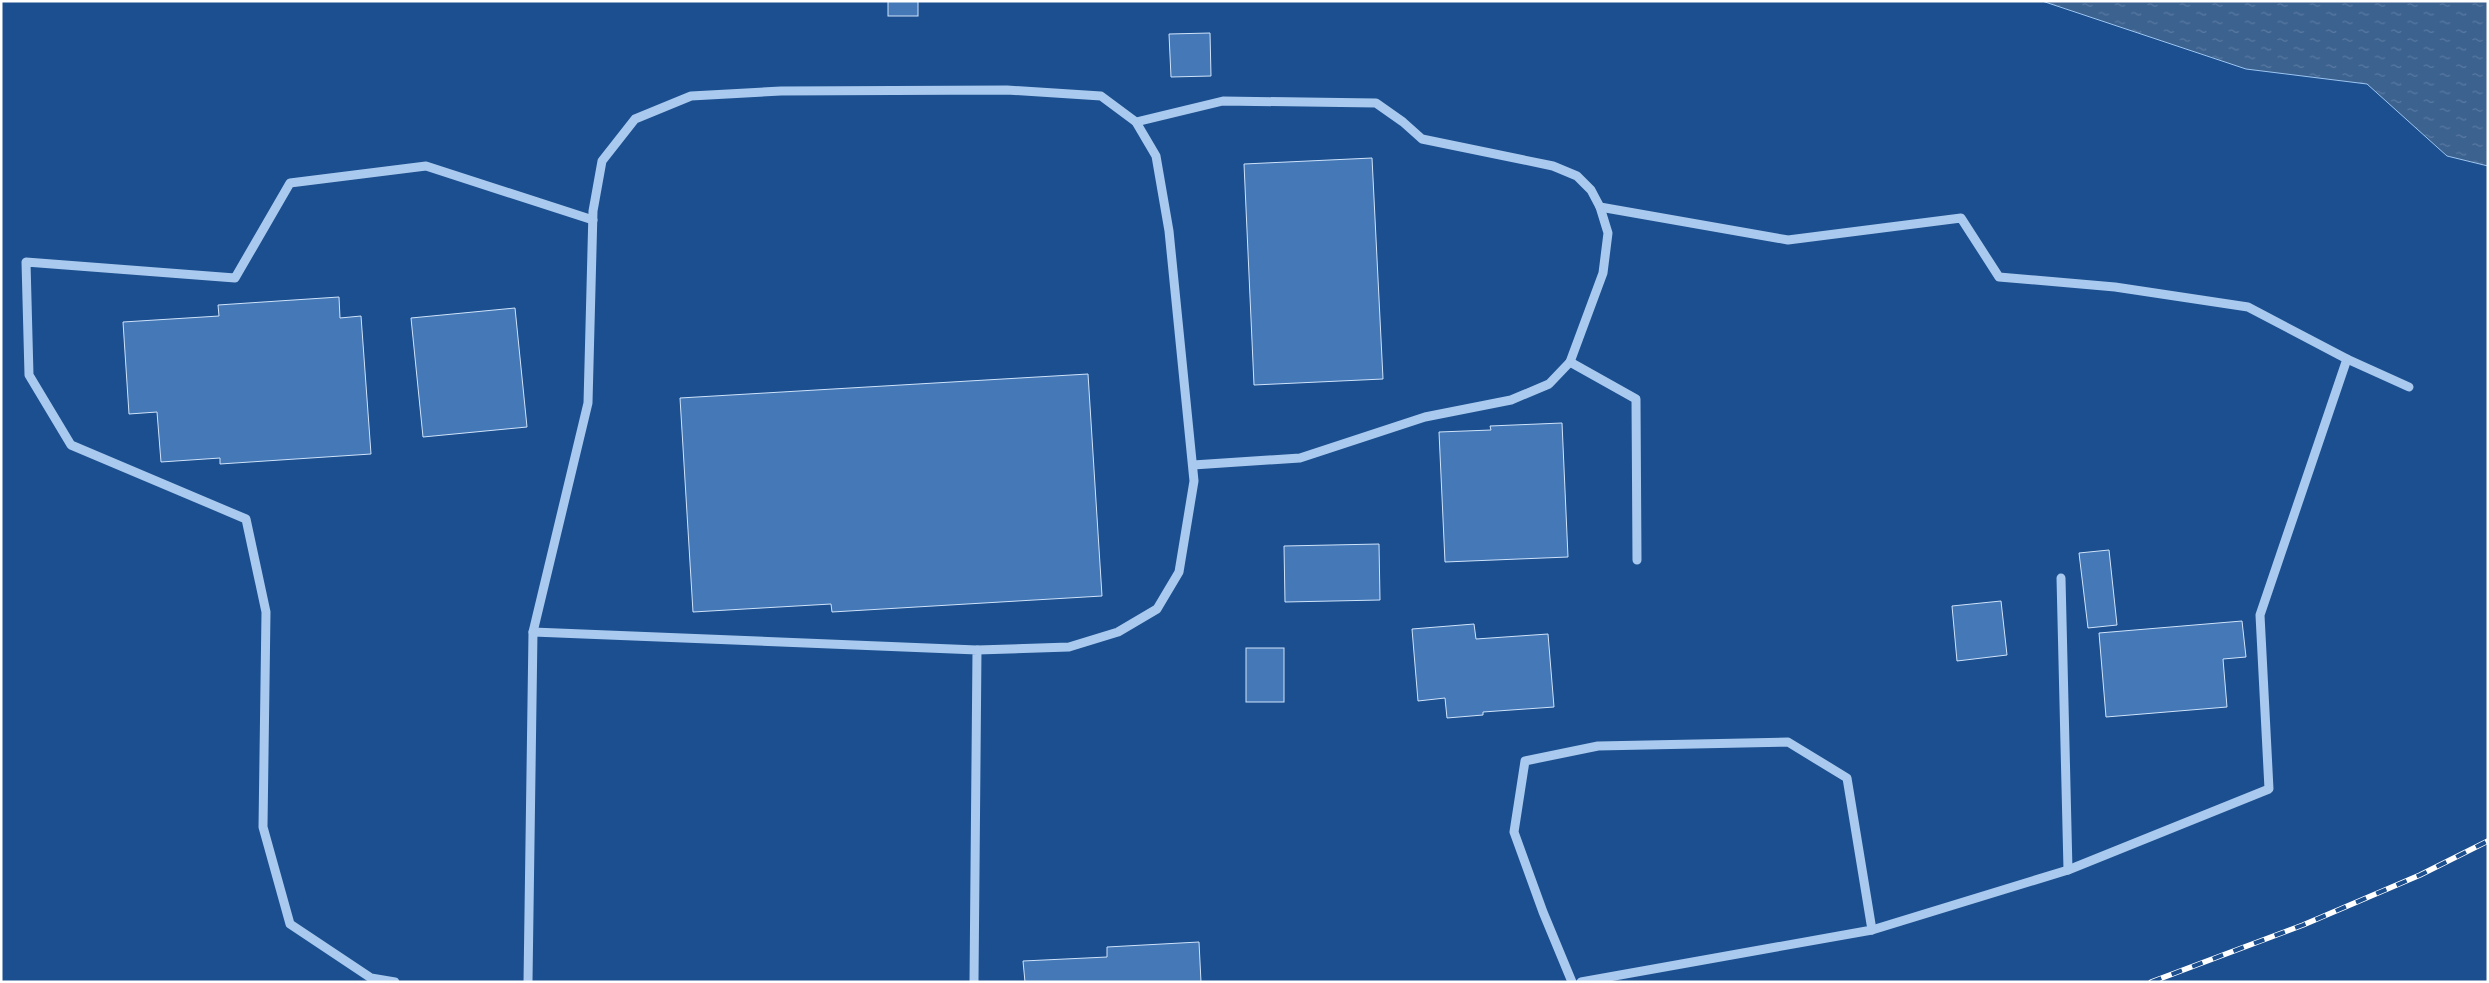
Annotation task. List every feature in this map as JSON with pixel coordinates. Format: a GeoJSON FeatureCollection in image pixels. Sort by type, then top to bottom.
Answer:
{"type":"FeatureCollection","features":[{"type":"Feature","properties":{"kind":"lane"},"geometry":{"type":"LineString","coordinates":[[528,982],[534,632],[588,402],[593,220],[602,161],[635,119],[691,96],[781,90],[1007,90],[1101,96],[1136,122],[1156,156],[1169,231],[1194,481],[1178,572],[1157,609],[1118,632],[1069,647],[977,650],[534,632]]}},
{"type":"Feature","properties":{"kind":"lane"},"geometry":{"type":"LineString","coordinates":[[1136,122],[1223,101],[1376,104],[1403,122],[1422,139],[1554,166],[1577,176],[1591,190],[1600,207],[1608,233],[1603,273],[1570,362],[1549,384],[1511,400],[1425,417],[1300,458],[1193,465]]}},
{"type":"Feature","properties":{"kind":"lane"},"geometry":{"type":"LineString","coordinates":[[395,982],[371,978],[290,924],[263,827],[266,612],[246,519],[71,445],[29,375],[26,262],[235,278],[290,183],[426,166],[593,220]]}},
{"type":"Feature","properties":{"kind":"lane"},"geometry":{"type":"LineString","coordinates":[[1600,207],[1788,240],[1961,218],[2000,277],[2115,287],[2248,306],[2347,359],[2409,387]]}},
{"type":"Feature","properties":{"kind":"lane"},"geometry":{"type":"LineString","coordinates":[[1581,982],[1872,930],[2068,870],[2268,789],[2260,615],[2347,359]]}},
{"type":"Feature","properties":{"kind":"lane"},"geometry":{"type":"LineString","coordinates":[[1570,362],[1636,399],[1637,560]]}},
{"type":"Feature","properties":{"kind":"lane"},"geometry":{"type":"LineString","coordinates":[[2061,578],[2068,870]]}},
{"type":"Feature","properties":{"kind":"lane"},"geometry":{"type":"LineString","coordinates":[[974,982],[977,650]]}},
{"type":"Feature","properties":{"kind":"lane"},"geometry":{"type":"LineString","coordinates":[[1572,982],[1543,912],[1514,832],[1525,760],[1598,746],[1788,742],[1847,778],[1872,930]]}},
{"type":"Feature","properties":{"kind":"water"},"geometry":{"type":"Polygon","coordinates":[[[2042,1],[2488,1],[2488,166],[2447,156],[2367,84],[2246,69],[2042,1]]]}},
{"type":"Feature","properties":{"kind":"building"},"geometry":{"type":"Polygon","coordinates":[[[888,1],[918,1],[918,16],[888,16],[888,1]]]}},
{"type":"Feature","properties":{"kind":"building"},"geometry":{"type":"Polygon","coordinates":[[[1210,33],[1211,76],[1171,77],[1169,34],[1210,33]]]}},
{"type":"Feature","properties":{"kind":"building"},"geometry":{"type":"Polygon","coordinates":[[[1372,158],[1383,379],[1254,385],[1244,164],[1372,158]]]}},
{"type":"Feature","properties":{"kind":"building"},"geometry":{"type":"Polygon","coordinates":[[[339,297],[340,318],[361,316],[371,454],[220,464],[220,458],[161,462],[157,412],[129,414],[123,322],[219,316],[218,305],[339,297]]]}},
{"type":"Feature","properties":{"kind":"building"},"geometry":{"type":"Polygon","coordinates":[[[515,308],[527,427],[423,437],[411,318],[515,308]]]}},
{"type":"Feature","properties":{"kind":"building"},"geometry":{"type":"Polygon","coordinates":[[[1088,374],[1102,596],[832,612],[831,604],[693,612],[680,398],[1088,374]]]}},
{"type":"Feature","properties":{"kind":"building"},"geometry":{"type":"Polygon","coordinates":[[[1562,423],[1568,557],[1445,562],[1439,432],[1491,430],[1490,426],[1562,423]]]}},
{"type":"Feature","properties":{"kind":"building"},"geometry":{"type":"Polygon","coordinates":[[[1379,544],[1380,600],[1285,602],[1284,546],[1379,544]]]}},
{"type":"Feature","properties":{"kind":"building"},"geometry":{"type":"Polygon","coordinates":[[[2109,550],[2117,625],[2088,628],[2079,553],[2109,550]]]}},
{"type":"Feature","properties":{"kind":"building"},"geometry":{"type":"Polygon","coordinates":[[[2001,601],[2007,655],[1957,661],[1952,606],[2001,601]]]}},
{"type":"Feature","properties":{"kind":"building"},"geometry":{"type":"Polygon","coordinates":[[[2242,621],[2246,657],[2223,659],[2227,707],[2106,717],[2099,633],[2242,621]]]}},
{"type":"Feature","properties":{"kind":"building"},"geometry":{"type":"Polygon","coordinates":[[[1474,624],[1476,639],[1548,634],[1554,707],[1483,712],[1483,715],[1447,718],[1445,698],[1418,701],[1412,629],[1474,624]]]}},
{"type":"Feature","properties":{"kind":"building"},"geometry":{"type":"Polygon","coordinates":[[[1246,648],[1284,648],[1284,702],[1246,702],[1246,648]]]}},
{"type":"Feature","properties":{"kind":"building"},"geometry":{"type":"Polygon","coordinates":[[[1199,942],[1201,982],[1025,982],[1023,961],[1107,957],[1107,947],[1199,942]]]}},
{"type":"Feature","properties":{"kind":"railway"},"geometry":{"type":"LineString","coordinates":[[2151,982],[2303,925],[2420,875],[2488,841]]}}]}
